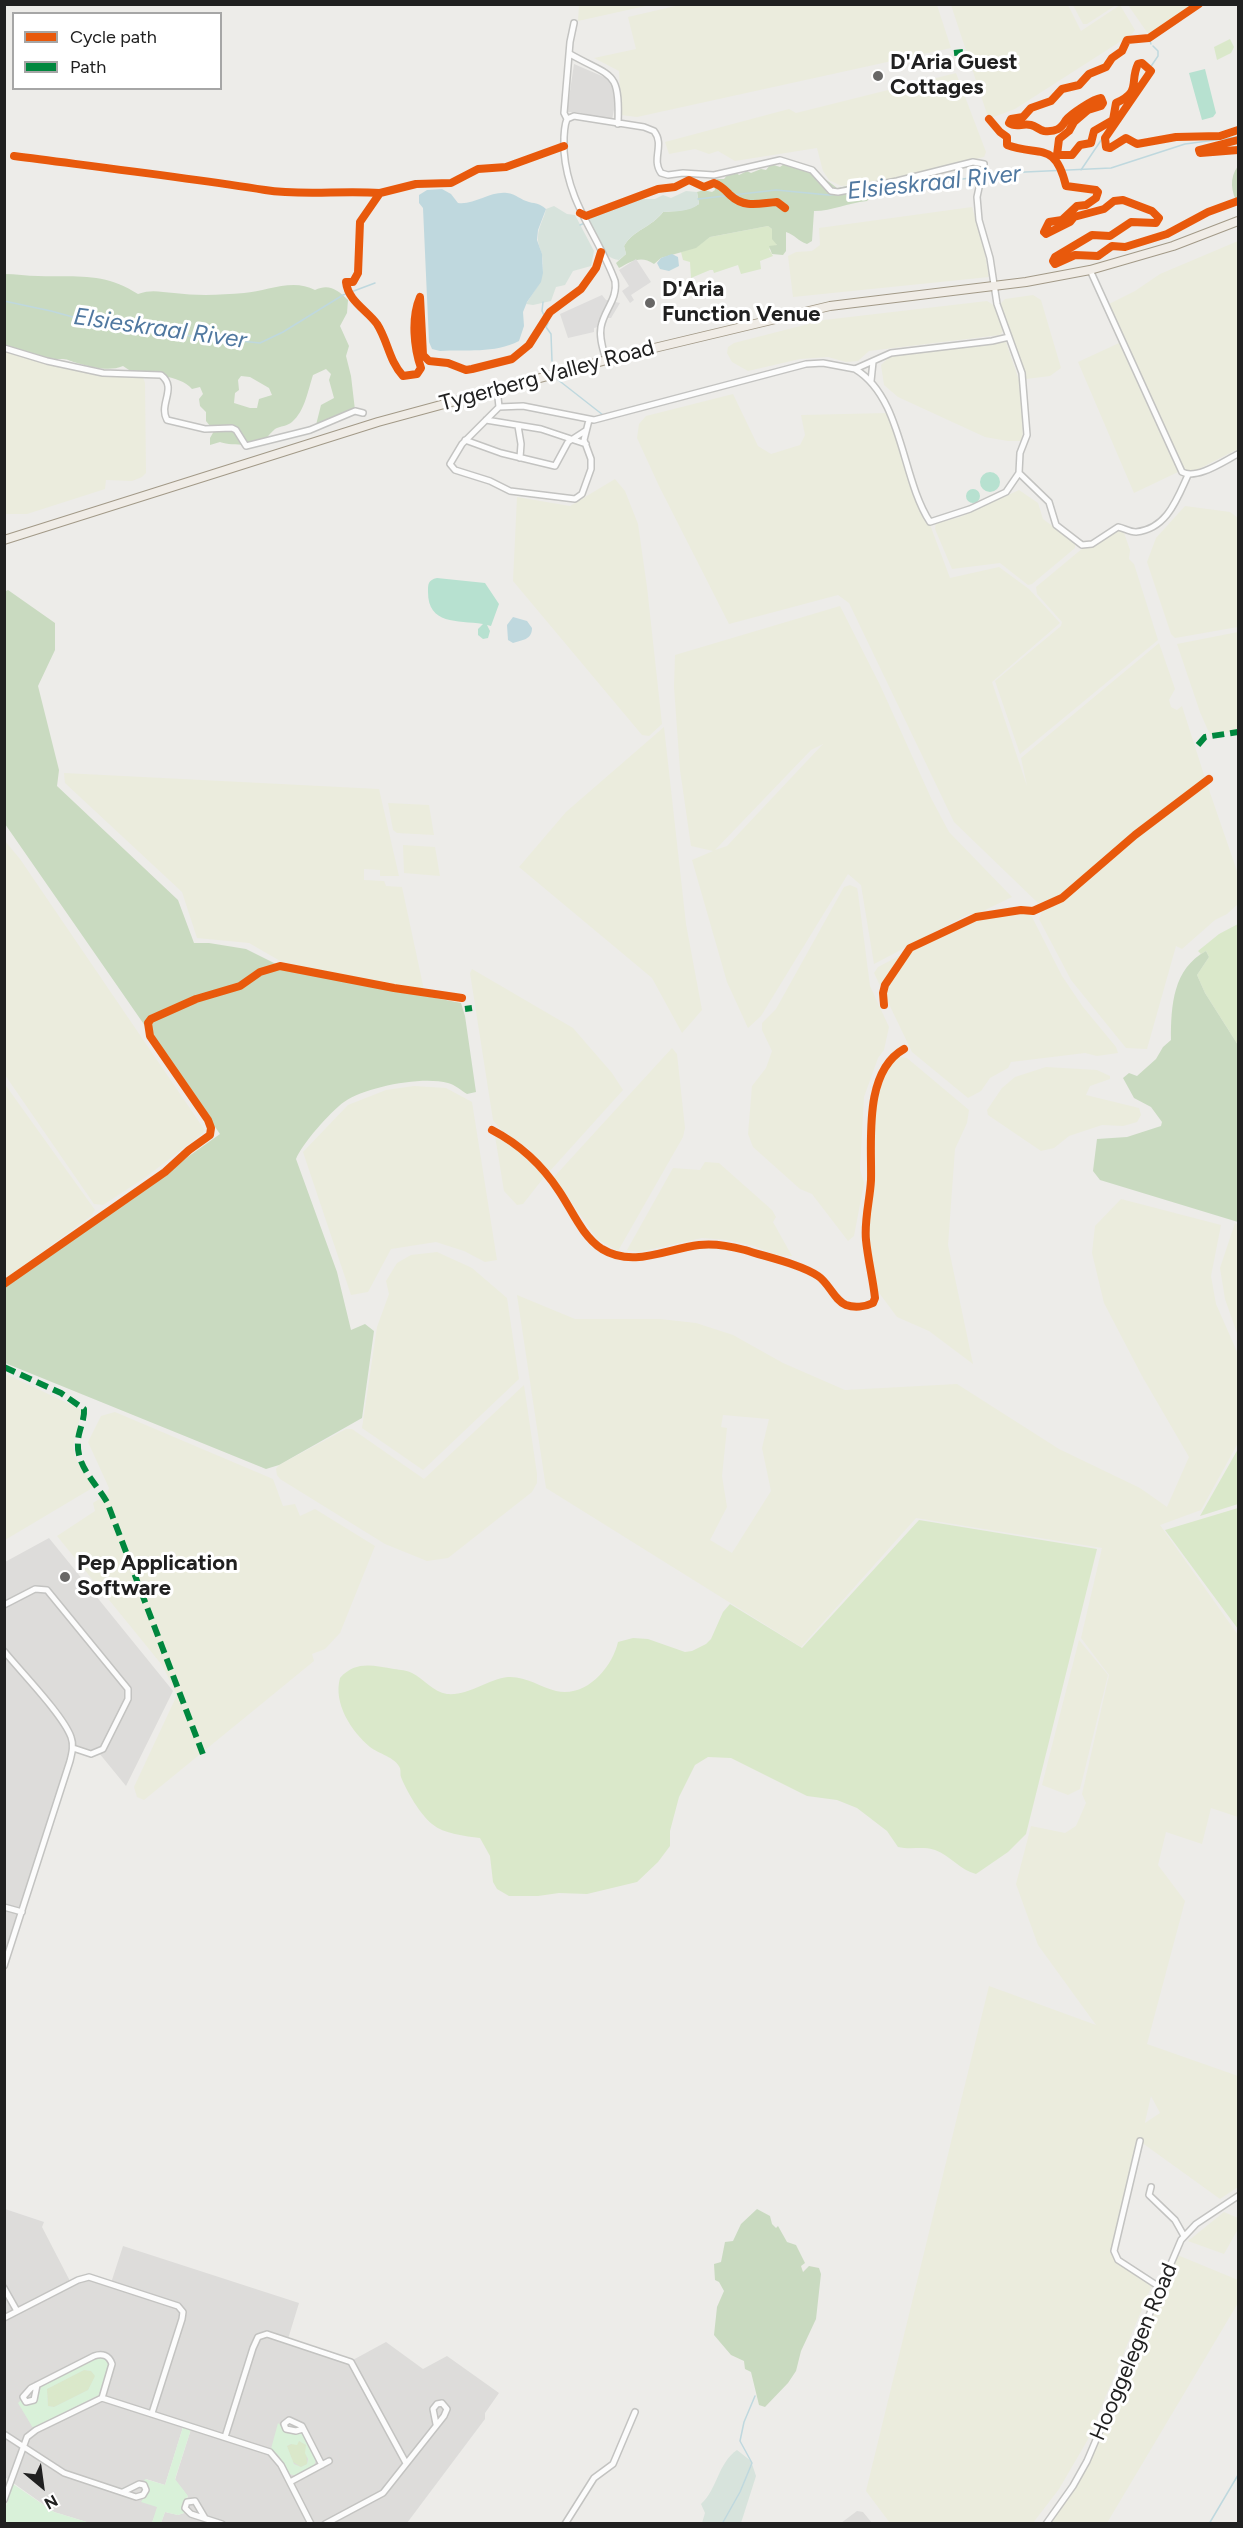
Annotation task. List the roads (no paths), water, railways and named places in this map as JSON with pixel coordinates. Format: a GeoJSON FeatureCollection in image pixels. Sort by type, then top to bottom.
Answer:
{"type":"FeatureCollection","features":[{"type":"Feature","properties":{"kind":"main road","name":"Tygerberg Valley Road"},"geometry":{"type":"LineString","coordinates":[[4,540],[344,432],[496,388],[808,310],[863,301],[995,287],[1090,270],[1173,246],[1239,221]]}},
{"type":"Feature","properties":{"kind":"street"},"geometry":{"type":"LineString","coordinates":[[574,23],[564,113],[567,119],[564,137],[565,161],[581,215],[616,285],[613,301],[601,328],[606,360]]}},
{"type":"Feature","properties":{"kind":"street"},"geometry":{"type":"LineString","coordinates":[[570,54],[612,76],[618,99],[618,124]]}},
{"type":"Feature","properties":{"kind":"street"},"geometry":{"type":"LineString","coordinates":[[567,119],[574,116],[644,127],[654,131],[659,141],[657,167],[661,173],[668,175],[683,173],[714,175],[780,160],[812,170],[834,192],[897,181],[976,161],[984,164],[977,197],[979,220],[997,304],[1022,373],[1027,435],[1020,453],[1019,473],[1003,495],[959,514],[930,522],[885,405],[872,381],[855,369],[823,363],[806,364],[589,420],[539,408],[514,405],[499,407],[465,440],[451,461],[454,470],[490,481],[510,491],[572,500],[582,494],[590,475],[591,459],[585,431],[589,420]]}},
{"type":"Feature","properties":{"kind":"street"},"geometry":{"type":"LineString","coordinates":[[1090,270],[1179,469],[1188,475],[1198,473],[1239,454]]}},
{"type":"Feature","properties":{"kind":"street"},"geometry":{"type":"LineString","coordinates":[[855,369],[891,353],[1008,337]]}},
{"type":"Feature","properties":{"kind":"street"},"geometry":{"type":"LineString","coordinates":[[4,348],[47,361],[103,373],[161,375],[169,388],[164,407],[167,420],[206,429],[236,430],[246,446],[310,430],[355,411],[363,413]]}},
{"type":"Feature","properties":{"kind":"street"},"geometry":{"type":"LineString","coordinates":[[872,381],[873,362]]}},
{"type":"Feature","properties":{"kind":"street"},"geometry":{"type":"LineString","coordinates":[[496,388],[499,407]]}},
{"type":"Feature","properties":{"kind":"street"},"geometry":{"type":"LineString","coordinates":[[486,420],[537,429],[586,444]]}},
{"type":"Feature","properties":{"kind":"street"},"geometry":{"type":"LineString","coordinates":[[518,426],[521,444],[520,458]]}},
{"type":"Feature","properties":{"kind":"street"},"geometry":{"type":"LineString","coordinates":[[465,440],[520,458],[556,466],[565,446],[572,438],[585,431]]}},
{"type":"Feature","properties":{"kind":"street"},"geometry":{"type":"LineString","coordinates":[[1019,473],[1050,502],[1056,525],[1086,546],[1114,528],[1121,527],[1137,532],[1156,525],[1172,509],[1188,475]]}},
{"type":"Feature","properties":{"kind":"street"},"geometry":{"type":"LineString","coordinates":[[4,1605],[34,1589],[47,1590],[127,1687],[128,1699],[103,1749],[92,1754],[73,1748]]}},
{"type":"Feature","properties":{"kind":"street"},"geometry":{"type":"LineString","coordinates":[[4,1651],[61,1720],[70,1734],[73,1748],[4,1966]]}},
{"type":"Feature","properties":{"kind":"street"},"geometry":{"type":"LineString","coordinates":[[4,1907],[22,1912]]}},
{"type":"Feature","properties":{"kind":"street"},"geometry":{"type":"LineString","coordinates":[[1140,2141],[1114,2251],[1118,2260],[1161,2288]]}},
{"type":"Feature","properties":{"kind":"street"},"geometry":{"type":"LineString","coordinates":[[1151,2187],[1149,2195],[1175,2220],[1184,2236]]}},
{"type":"Feature","properties":{"kind":"street","name":"Hooggelegen Road"},"geometry":{"type":"LineString","coordinates":[[1046,2523],[1073,2487],[1087,2461],[1184,2236],[1196,2224],[1239,2196]]}},
{"type":"Feature","properties":{"kind":"street"},"geometry":{"type":"LineString","coordinates":[[4,2318],[78,2280],[89,2277],[178,2306],[183,2312],[182,2319],[152,2413]]}},
{"type":"Feature","properties":{"kind":"street"},"geometry":{"type":"LineString","coordinates":[[4,2288],[17,2311]]}},
{"type":"Feature","properties":{"kind":"street"},"geometry":{"type":"LineString","coordinates":[[225,2437],[253,2348],[258,2337],[267,2334],[351,2362],[406,2463]]}},
{"type":"Feature","properties":{"kind":"street"},"geometry":{"type":"LineString","coordinates":[[37,2385],[101,2354],[108,2357],[112,2364],[102,2398]]}},
{"type":"Feature","properties":{"kind":"street"},"geometry":{"type":"LineString","coordinates":[[4,2500],[22,2445],[27,2437],[36,2430],[102,2398],[270,2452],[279,2460],[311,2523]]}},
{"type":"Feature","properties":{"kind":"street"},"geometry":{"type":"LineString","coordinates":[[566,2523],[594,2478],[613,2464],[635,2412]]}},
{"type":"Feature","properties":{"kind":"street"},"geometry":{"type":"LineString","coordinates":[[325,2523],[383,2493],[436,2424]]}},
{"type":"Feature","properties":{"kind":"street"},"geometry":{"type":"LineString","coordinates":[[303,2429],[322,2465]]}},
{"type":"Feature","properties":{"kind":"street"},"geometry":{"type":"LineString","coordinates":[[4,2434],[64,2473],[123,2492]]}},
{"type":"Feature","properties":{"kind":"street"},"geometry":{"type":"LineString","coordinates":[[290,2482],[329,2462]]}},
{"type":"Feature","properties":{"kind":"street"},"geometry":{"type":"LineString","coordinates":[[205,2518],[222,2523]]}},
{"type":"Feature","properties":{"kind":"water"},"geometry":{"type":"Polygon","coordinates":[[[442,189],[451,194],[458,203],[507,193],[546,209],[538,230],[537,240],[542,254],[543,273],[541,282],[523,312],[524,326],[519,341],[490,349],[440,351],[432,349],[429,342],[423,208],[419,203],[419,195],[427,190],[442,189]]]}},
{"type":"Feature","properties":{"kind":"water"},"geometry":{"type":"Polygon","coordinates":[[[672,254],[678,257],[679,266],[669,271],[660,269],[657,263],[661,258],[672,254]]]}},
{"type":"Feature","properties":{"kind":"water"},"geometry":{"type":"Polygon","coordinates":[[[513,617],[527,621],[532,632],[523,640],[513,643],[508,640],[507,625],[513,617]]]}},
{"type":"Feature","properties":{"kind":"waterway"},"geometry":{"type":"LineString","coordinates":[[1151,44],[1150,41],[1203,4]]}},
{"type":"Feature","properties":{"kind":"waterway"},"geometry":{"type":"LineString","coordinates":[[1081,170],[1158,56],[1158,51],[1153,46]]}},
{"type":"Feature","properties":{"kind":"waterway","name":"Elsieskraal River"},"geometry":{"type":"LineString","coordinates":[[984,177],[991,178],[1025,172],[1111,168],[1185,144],[1238,137]]}},
{"type":"Feature","properties":{"kind":"waterway","name":"Elsieskraal River"},"geometry":{"type":"LineString","coordinates":[[698,199],[776,190],[829,195],[979,177]]}},
{"type":"Feature","properties":{"kind":"waterway","name":"Elsieskraal River"},"geometry":{"type":"LineString","coordinates":[[580,225],[585,223]]}},
{"type":"Feature","properties":{"kind":"waterway","name":"Elsieskraal River"},"geometry":{"type":"LineString","coordinates":[[4,301],[113,328],[260,343],[283,332],[343,295],[375,283]]}},
{"type":"Feature","properties":{"kind":"waterway"},"geometry":{"type":"LineString","coordinates":[[543,302],[542,311],[548,323],[546,327],[551,334],[552,361]]}},
{"type":"Feature","properties":{"kind":"waterway"},"geometry":{"type":"LineString","coordinates":[[557,379],[603,415]]}},
{"type":"Feature","properties":{"kind":"waterway"},"geometry":{"type":"LineString","coordinates":[[722,2524],[740,2492],[752,2463],[740,2441],[744,2422],[755,2396]]}},
{"type":"Feature","properties":{"kind":"waterway"},"geometry":{"type":"LineString","coordinates":[[1209,2524],[1238,2475]]}},
{"type":"Feature","properties":{"kind":"place","name":"D'Aria Guest Cottages"},"geometry":{"type":"Point","coordinates":[878,76]}},
{"type":"Feature","properties":{"kind":"place","name":"D'Aria Function Venue"},"geometry":{"type":"Point","coordinates":[650,303]}},
{"type":"Feature","properties":{"kind":"place","name":"Pep Application Software"},"geometry":{"type":"Point","coordinates":[65,1577]}}]}
